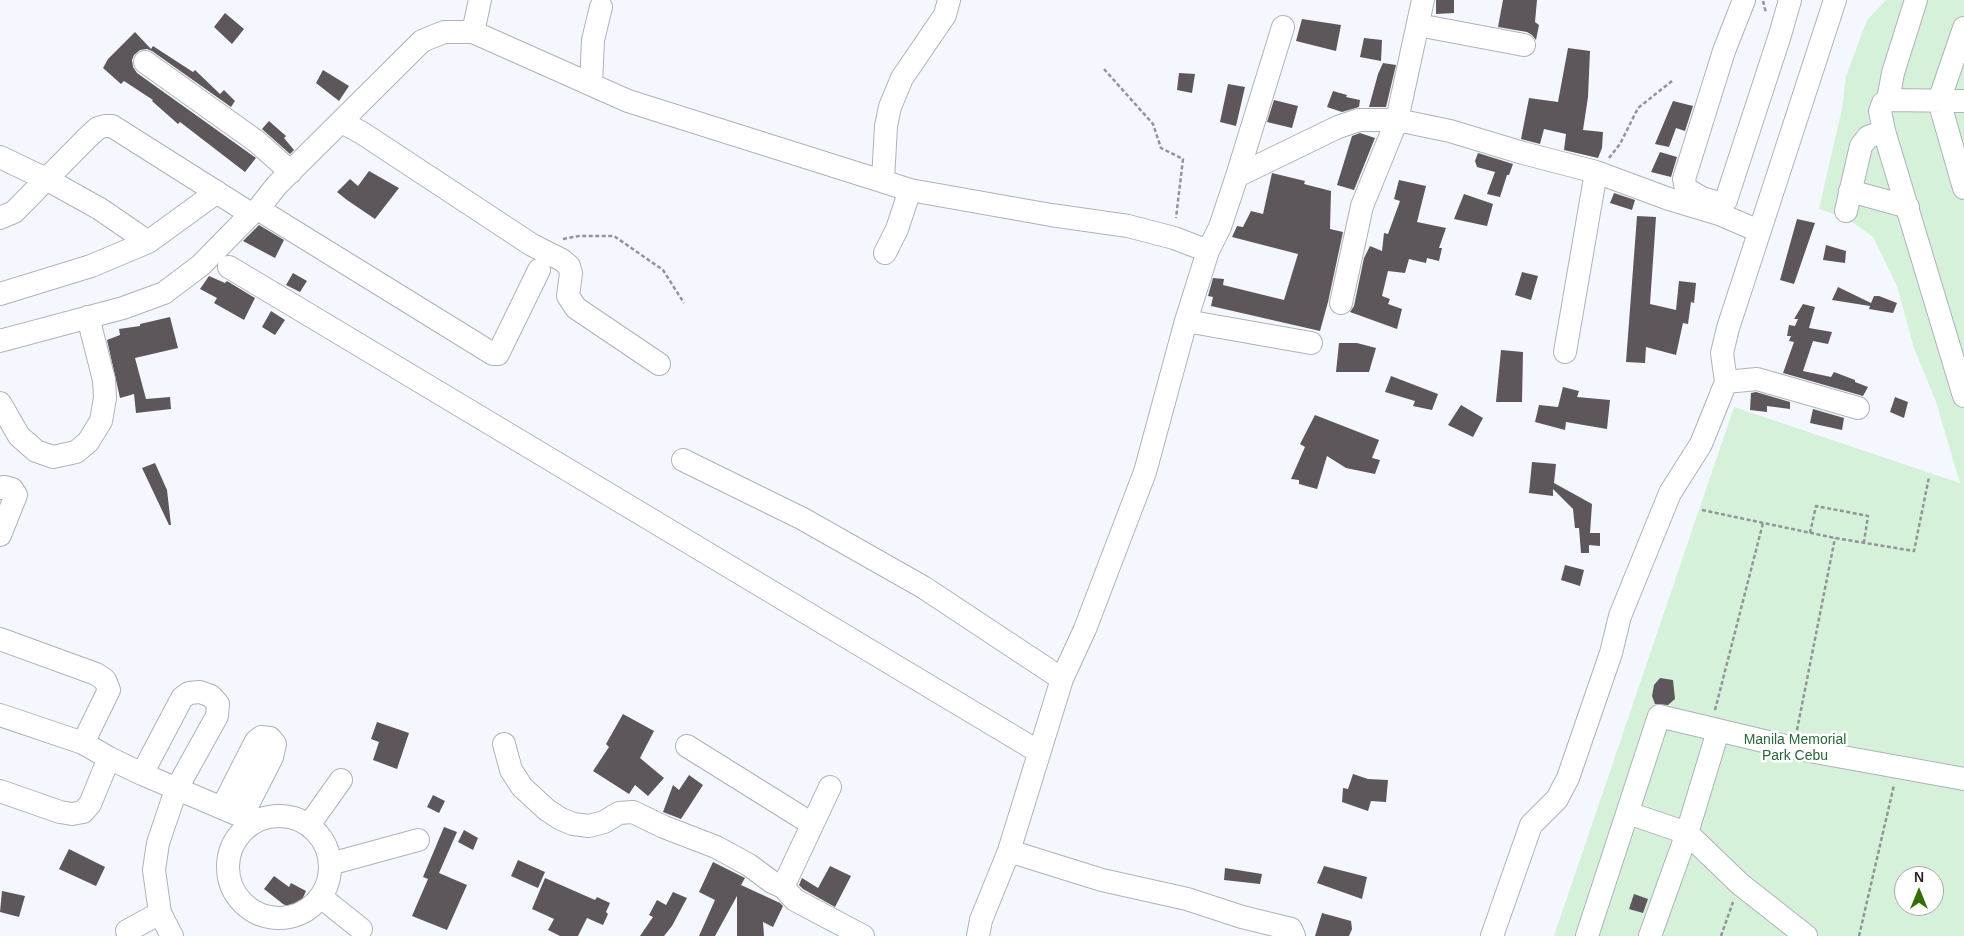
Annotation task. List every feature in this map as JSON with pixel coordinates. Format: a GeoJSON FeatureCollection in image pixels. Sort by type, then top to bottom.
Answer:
{"type":"FeatureCollection","features":[{"type":"Feature","properties":{"kind":"street"},"geometry":{"type":"LineString","coordinates":[[473,32],[480,0]]}},
{"type":"Feature","properties":{"kind":"street"},"geometry":{"type":"LineString","coordinates":[[883,180],[886,126],[890,107],[902,78],[945,16],[949,0]]}},
{"type":"Feature","properties":{"kind":"street"},"geometry":{"type":"LineString","coordinates":[[1341,303],[1362,206],[1397,120],[1423,0]]}},
{"type":"Feature","properties":{"kind":"street"},"geometry":{"type":"LineString","coordinates":[[1744,0],[1724,51],[1684,179],[1686,189],[1702,198],[1718,203],[1726,200],[1790,0]]}},
{"type":"Feature","properties":{"kind":"street"},"geometry":{"type":"LineString","coordinates":[[1492,936],[1532,825],[1557,799],[1568,778],[1611,653],[1620,616],[1670,493],[1701,444],[1726,382],[1722,352],[1728,328],[1758,231],[1804,99],[1835,0]]}},
{"type":"Feature","properties":{"kind":"street"},"geometry":{"type":"LineString","coordinates":[[1888,100],[1892,74],[1916,0]]}},
{"type":"Feature","properties":{"kind":"street"},"geometry":{"type":"LineString","coordinates":[[591,84],[593,40],[601,7]]}},
{"type":"Feature","properties":{"kind":"street"},"geometry":{"type":"LineString","coordinates":[[1418,25],[1524,45]]}},
{"type":"Feature","properties":{"kind":"street"},"geometry":{"type":"LineString","coordinates":[[978,936],[982,920],[1009,851],[1062,679],[1085,629],[1145,472],[1186,322],[1208,251],[1220,227],[1283,27]]}},
{"type":"Feature","properties":{"kind":"street"},"geometry":{"type":"LineString","coordinates":[[1964,28],[1939,101],[1964,188]]}},
{"type":"Feature","properties":{"kind":"street"},"geometry":{"type":"LineString","coordinates":[[0,341],[123,308],[164,293],[201,265],[255,211],[277,184],[422,41],[444,32],[473,32],[628,101],[910,190],[1128,226],[1174,238],[1208,251]]}},
{"type":"Feature","properties":{"kind":"street"},"geometry":{"type":"LineString","coordinates":[[145,62],[256,141],[291,172]]}},
{"type":"Feature","properties":{"kind":"street"},"geometry":{"type":"LineString","coordinates":[[1964,100],[1888,100],[1883,103],[1880,111],[1884,131],[1964,396]]}},
{"type":"Feature","properties":{"kind":"street"},"geometry":{"type":"LineString","coordinates":[[1237,176],[1338,126],[1359,120],[1397,120],[1450,131],[1596,172],[1669,199],[1719,214],[1758,231]]}},
{"type":"Feature","properties":{"kind":"street"},"geometry":{"type":"LineString","coordinates":[[342,122],[362,133],[532,245],[562,260],[569,266],[572,272],[568,296],[576,308],[659,364]]}},
{"type":"Feature","properties":{"kind":"street"},"geometry":{"type":"LineString","coordinates":[[0,218],[14,212],[98,128],[112,126],[217,192],[255,211],[493,354],[498,354],[539,270]]}},
{"type":"Feature","properties":{"kind":"street"},"geometry":{"type":"LineString","coordinates":[[1884,131],[1868,137],[1861,146],[1848,201],[1908,207]]}},
{"type":"Feature","properties":{"kind":"street"},"geometry":{"type":"LineString","coordinates":[[0,156],[100,209],[148,242]]}},
{"type":"Feature","properties":{"kind":"street"},"geometry":{"type":"LineString","coordinates":[[1565,352],[1596,172]]}},
{"type":"Feature","properties":{"kind":"street"},"geometry":{"type":"LineString","coordinates":[[885,253],[897,229],[910,190]]}},
{"type":"Feature","properties":{"kind":"street"},"geometry":{"type":"LineString","coordinates":[[0,294],[91,266],[148,242],[217,192]]}},
{"type":"Feature","properties":{"kind":"street"},"geometry":{"type":"LineString","coordinates":[[229,267],[1039,752]]}},
{"type":"Feature","properties":{"kind":"street"},"geometry":{"type":"LineString","coordinates":[[0,403],[19,436],[36,451],[53,457],[76,452],[88,442],[101,421],[105,398],[104,380],[88,317]]}},
{"type":"Feature","properties":{"kind":"street"},"geometry":{"type":"LineString","coordinates":[[1186,322],[1311,343]]}},
{"type":"Feature","properties":{"kind":"street"},"geometry":{"type":"LineString","coordinates":[[1726,382],[1757,379],[1858,408]]}},
{"type":"Feature","properties":{"kind":"street"},"geometry":{"type":"LineString","coordinates":[[683,460],[803,519],[922,586],[1062,679]]}},
{"type":"Feature","properties":{"kind":"street"},"geometry":{"type":"LineString","coordinates":[[0,488],[12,489],[16,495],[0,535]]}},
{"type":"Feature","properties":{"kind":"street"},"geometry":{"type":"LineString","coordinates":[[0,639],[96,674],[105,680],[109,690],[83,743]]}},
{"type":"Feature","properties":{"kind":"street"},"geometry":{"type":"LineString","coordinates":[[142,774],[182,698],[189,694],[200,692],[211,696],[218,704],[217,716],[176,790],[158,843],[154,870],[160,913],[172,936]]}},
{"type":"Feature","properties":{"kind":"street"},"geometry":{"type":"LineString","coordinates":[[0,715],[83,743],[109,758],[176,790],[240,815],[266,818],[283,816],[309,825],[324,842],[330,864],[330,876],[320,897],[292,926],[249,908],[234,891],[230,880],[228,857],[238,836],[240,815]]}},
{"type":"Feature","properties":{"kind":"street"},"geometry":{"type":"LineString","coordinates":[[1587,936],[1659,716],[1793,748],[1964,779]]}},
{"type":"Feature","properties":{"kind":"street"},"geometry":{"type":"LineString","coordinates":[[1650,936],[1686,833],[1714,730]]}},
{"type":"Feature","properties":{"kind":"street"},"geometry":{"type":"LineString","coordinates":[[504,744],[512,770],[522,787],[547,810],[561,819],[574,824],[589,826],[604,822],[619,813],[633,812],[664,827],[716,847],[783,887],[795,900],[863,936]]}},
{"type":"Feature","properties":{"kind":"street"},"geometry":{"type":"LineString","coordinates":[[687,746],[812,824]]}},
{"type":"Feature","properties":{"kind":"street"},"geometry":{"type":"LineString","coordinates":[[0,791],[60,812],[72,814],[83,812],[90,804],[109,758]]}},
{"type":"Feature","properties":{"kind":"street"},"geometry":{"type":"LineString","coordinates":[[309,825],[340,780]]}},
{"type":"Feature","properties":{"kind":"street"},"geometry":{"type":"LineString","coordinates":[[783,887],[830,787]]}},
{"type":"Feature","properties":{"kind":"street"},"geometry":{"type":"LineString","coordinates":[[1628,813],[1686,833],[1740,884],[1806,936]]}},
{"type":"Feature","properties":{"kind":"street"},"geometry":{"type":"LineString","coordinates":[[330,864],[418,840]]}},
{"type":"Feature","properties":{"kind":"street"},"geometry":{"type":"LineString","coordinates":[[1009,851],[1102,880],[1187,899],[1242,917],[1291,929],[1294,936]]}},
{"type":"Feature","properties":{"kind":"street"},"geometry":{"type":"LineString","coordinates":[[320,897],[361,928]]}},
{"type":"Feature","properties":{"kind":"street"},"geometry":{"type":"LineString","coordinates":[[126,931],[160,913]]}},
{"type":"Feature","properties":{"kind":"path"},"geometry":{"type":"LineString","coordinates":[[1104,68],[1153,124],[1161,148],[1183,159],[1174,238]]}},
{"type":"Feature","properties":{"kind":"path"},"geometry":{"type":"LineString","coordinates":[[1596,172],[1620,144],[1638,108],[1672,81]]}},
{"type":"Feature","properties":{"kind":"path"},"geometry":{"type":"LineString","coordinates":[[560,239],[579,236],[614,236],[664,270],[684,303]]}},
{"type":"Feature","properties":{"kind":"path"},"geometry":{"type":"LineString","coordinates":[[1702,510],[1835,538],[1914,551],[1929,477]]}},
{"type":"Feature","properties":{"kind":"path"},"geometry":{"type":"LineString","coordinates":[[1810,533],[1816,506],[1868,516],[1864,542]]}},
{"type":"Feature","properties":{"kind":"path"},"geometry":{"type":"LineString","coordinates":[[1714,730],[1763,523]]}},
{"type":"Feature","properties":{"kind":"path"},"geometry":{"type":"LineString","coordinates":[[1793,748],[1835,538]]}},
{"type":"Feature","properties":{"kind":"path"},"geometry":{"type":"LineString","coordinates":[[1859,936],[1898,766]]}},
{"type":"Feature","properties":{"kind":"path"},"geometry":{"type":"LineString","coordinates":[[1721,936],[1740,884]]}},
{"type":"Feature","properties":{"kind":"green space","name":"Manila Memorial Park Cebu"},"geometry":{"type":"Polygon","coordinates":[[[1886,0],[1964,0],[1964,936],[1554,936],[1734,407],[1960,483],[1936,402],[1914,348],[1897,286],[1873,237],[1848,219],[1819,209],[1842,108],[1846,76],[1867,20],[1886,0]]]}},
{"type":"Feature","properties":{"kind":"building"},"geometry":{"type":"Polygon","coordinates":[[[1436,0],[1454,0],[1454,13],[1436,14],[1436,0]]]}},
{"type":"Feature","properties":{"kind":"building"},"geometry":{"type":"Polygon","coordinates":[[[1503,0],[1537,0],[1535,22],[1539,25],[1536,40],[1527,32],[1498,27],[1503,0]]]}},
{"type":"Feature","properties":{"kind":"building"},"geometry":{"type":"Polygon","coordinates":[[[225,13],[244,29],[232,44],[214,27],[225,13]]]}},
{"type":"Feature","properties":{"kind":"building"},"geometry":{"type":"Polygon","coordinates":[[[1302,19],[1341,25],[1336,51],[1296,41],[1302,19]]]}},
{"type":"Feature","properties":{"kind":"building"},"geometry":{"type":"Polygon","coordinates":[[[135,32],[151,49],[153,46],[193,72],[195,70],[220,94],[224,90],[235,101],[231,107],[152,51],[147,49],[140,50],[134,55],[132,60],[133,67],[137,73],[256,158],[245,172],[180,122],[178,124],[153,100],[124,81],[121,84],[103,68],[108,59],[135,32]]]}},
{"type":"Feature","properties":{"kind":"building"},"geometry":{"type":"Polygon","coordinates":[[[1364,38],[1382,40],[1381,61],[1360,57],[1364,38]]]}},
{"type":"Feature","properties":{"kind":"building"},"geometry":{"type":"Polygon","coordinates":[[[1568,48],[1590,51],[1588,97],[1583,130],[1603,132],[1602,148],[1598,158],[1564,150],[1566,134],[1544,129],[1540,144],[1521,139],[1529,98],[1558,102],[1568,48]]]}},
{"type":"Feature","properties":{"kind":"building"},"geometry":{"type":"Polygon","coordinates":[[[1383,63],[1396,65],[1386,107],[1369,107],[1378,74],[1383,63]]]}},
{"type":"Feature","properties":{"kind":"building"},"geometry":{"type":"Polygon","coordinates":[[[323,70],[349,86],[339,101],[316,83],[323,70]]]}},
{"type":"Feature","properties":{"kind":"building"},"geometry":{"type":"Polygon","coordinates":[[[1179,73],[1195,74],[1192,93],[1177,90],[1179,73]]]}},
{"type":"Feature","properties":{"kind":"building"},"geometry":{"type":"Polygon","coordinates":[[[1228,84],[1245,87],[1236,126],[1220,122],[1228,84]]]}},
{"type":"Feature","properties":{"kind":"building"},"geometry":{"type":"Polygon","coordinates":[[[1333,91],[1347,95],[1346,97],[1360,100],[1359,107],[1342,112],[1327,107],[1333,91]]]}},
{"type":"Feature","properties":{"kind":"building"},"geometry":{"type":"Polygon","coordinates":[[[1274,100],[1298,106],[1292,128],[1267,122],[1274,100]]]}},
{"type":"Feature","properties":{"kind":"building"},"geometry":{"type":"Polygon","coordinates":[[[1673,101],[1693,106],[1685,131],[1676,128],[1669,147],[1655,144],[1673,101]]]}},
{"type":"Feature","properties":{"kind":"building"},"geometry":{"type":"Polygon","coordinates":[[[269,121],[286,136],[284,138],[294,150],[290,154],[262,129],[269,121]]]}},
{"type":"Feature","properties":{"kind":"building"},"geometry":{"type":"Polygon","coordinates":[[[1360,133],[1375,138],[1354,190],[1337,185],[1352,136],[1360,133]]]}},
{"type":"Feature","properties":{"kind":"building"},"geometry":{"type":"Polygon","coordinates":[[[1660,152],[1677,157],[1671,177],[1651,172],[1660,152]]]}},
{"type":"Feature","properties":{"kind":"building"},"geometry":{"type":"Polygon","coordinates":[[[1478,153],[1513,164],[1509,175],[1507,175],[1500,197],[1487,194],[1495,172],[1477,167],[1475,161],[1478,153]]]}},
{"type":"Feature","properties":{"kind":"building"},"geometry":{"type":"Polygon","coordinates":[[[369,171],[399,188],[375,219],[337,192],[350,179],[358,186],[369,171]]]}},
{"type":"Feature","properties":{"kind":"building"},"geometry":{"type":"Polygon","coordinates":[[[1272,173],[1305,181],[1304,184],[1331,191],[1330,229],[1343,232],[1320,331],[1211,306],[1213,297],[1208,296],[1213,278],[1224,279],[1223,285],[1284,300],[1298,254],[1232,237],[1237,226],[1243,227],[1251,211],[1263,214],[1272,173]]]}},
{"type":"Feature","properties":{"kind":"building"},"geometry":{"type":"Polygon","coordinates":[[[1399,180],[1426,186],[1417,222],[1446,228],[1439,248],[1442,248],[1439,261],[1427,258],[1426,263],[1409,259],[1405,273],[1388,271],[1382,296],[1390,299],[1388,304],[1402,309],[1397,329],[1350,312],[1354,306],[1364,258],[1370,246],[1382,251],[1384,233],[1388,234],[1400,201],[1394,199],[1399,180]]]}},
{"type":"Feature","properties":{"kind":"building"},"geometry":{"type":"Polygon","coordinates":[[[1614,193],[1635,200],[1632,210],[1610,203],[1614,193]]]}},
{"type":"Feature","properties":{"kind":"building"},"geometry":{"type":"Polygon","coordinates":[[[1464,194],[1493,204],[1487,226],[1454,219],[1464,194]]]}},
{"type":"Feature","properties":{"kind":"building"},"geometry":{"type":"Polygon","coordinates":[[[1637,216],[1656,217],[1650,304],[1676,310],[1679,281],[1696,283],[1694,303],[1691,302],[1688,324],[1683,323],[1676,355],[1646,347],[1645,363],[1626,362],[1637,216]]]}},
{"type":"Feature","properties":{"kind":"building"},"geometry":{"type":"Polygon","coordinates":[[[1797,219],[1815,223],[1794,284],[1780,280],[1797,219]]]}},
{"type":"Feature","properties":{"kind":"building"},"geometry":{"type":"Polygon","coordinates":[[[259,225],[284,240],[275,258],[243,241],[259,225]]]}},
{"type":"Feature","properties":{"kind":"building"},"geometry":{"type":"Polygon","coordinates":[[[1826,245],[1846,251],[1845,263],[1823,260],[1826,245]]]}},
{"type":"Feature","properties":{"kind":"building"},"geometry":{"type":"Polygon","coordinates":[[[1522,272],[1538,276],[1531,300],[1515,295],[1522,272]]]}},
{"type":"Feature","properties":{"kind":"building"},"geometry":{"type":"Polygon","coordinates":[[[293,273],[307,281],[300,292],[286,285],[293,273]]]}},
{"type":"Feature","properties":{"kind":"building"},"geometry":{"type":"Polygon","coordinates":[[[209,276],[225,283],[227,281],[255,298],[244,320],[214,303],[217,298],[200,289],[209,276]]]}},
{"type":"Feature","properties":{"kind":"building"},"geometry":{"type":"Polygon","coordinates":[[[1838,287],[1871,303],[1874,296],[1879,296],[1897,303],[1893,313],[1869,309],[1870,306],[1832,300],[1838,287]]]}},
{"type":"Feature","properties":{"kind":"building"},"geometry":{"type":"Polygon","coordinates":[[[1803,304],[1815,307],[1809,328],[1832,332],[1828,344],[1813,341],[1803,371],[1831,377],[1834,372],[1855,380],[1855,382],[1868,387],[1863,396],[1783,373],[1794,342],[1789,341],[1791,336],[1787,336],[1789,325],[1795,326],[1798,319],[1794,319],[1803,304]]]}},
{"type":"Feature","properties":{"kind":"building"},"geometry":{"type":"Polygon","coordinates":[[[271,311],[285,320],[275,335],[262,327],[271,311]]]}},
{"type":"Feature","properties":{"kind":"building"},"geometry":{"type":"Polygon","coordinates":[[[170,317],[178,348],[135,358],[146,399],[170,397],[171,409],[136,413],[134,394],[120,398],[107,340],[120,335],[119,329],[140,326],[140,324],[170,317]]]}},
{"type":"Feature","properties":{"kind":"building"},"geometry":{"type":"Polygon","coordinates":[[[1339,343],[1357,343],[1376,348],[1369,372],[1336,372],[1339,343]]]}},
{"type":"Feature","properties":{"kind":"building"},"geometry":{"type":"Polygon","coordinates":[[[1501,350],[1523,352],[1522,402],[1496,402],[1501,350]]]}},
{"type":"Feature","properties":{"kind":"building"},"geometry":{"type":"Polygon","coordinates":[[[1391,376],[1438,394],[1432,410],[1413,406],[1415,401],[1385,392],[1391,376]]]}},
{"type":"Feature","properties":{"kind":"building"},"geometry":{"type":"Polygon","coordinates":[[[1563,387],[1579,391],[1577,397],[1610,400],[1607,429],[1566,422],[1565,430],[1535,422],[1539,405],[1558,407],[1563,387]]]}},
{"type":"Feature","properties":{"kind":"building"},"geometry":{"type":"Polygon","coordinates":[[[1756,392],[1790,402],[1790,409],[1767,406],[1767,412],[1750,410],[1751,393],[1756,392]]]}},
{"type":"Feature","properties":{"kind":"building"},"geometry":{"type":"Polygon","coordinates":[[[1895,397],[1908,402],[1904,418],[1890,412],[1895,397]]]}},
{"type":"Feature","properties":{"kind":"building"},"geometry":{"type":"Polygon","coordinates":[[[1461,405],[1483,418],[1473,437],[1448,425],[1461,405]]]}},
{"type":"Feature","properties":{"kind":"building"},"geometry":{"type":"Polygon","coordinates":[[[1813,409],[1844,418],[1842,430],[1810,423],[1813,409]]]}},
{"type":"Feature","properties":{"kind":"building"},"geometry":{"type":"Polygon","coordinates":[[[1315,415],[1379,440],[1372,458],[1380,460],[1375,474],[1346,468],[1327,456],[1317,489],[1299,484],[1299,480],[1291,479],[1305,447],[1300,444],[1315,415]]]}},
{"type":"Feature","properties":{"kind":"building"},"geometry":{"type":"Polygon","coordinates":[[[1532,462],[1556,464],[1554,483],[1592,504],[1590,533],[1600,533],[1600,546],[1589,545],[1589,553],[1581,553],[1579,528],[1575,528],[1573,509],[1553,489],[1553,496],[1529,493],[1532,462]]]}},
{"type":"Feature","properties":{"kind":"building"},"geometry":{"type":"Polygon","coordinates":[[[155,463],[167,490],[171,525],[169,525],[142,468],[155,463]]]}},
{"type":"Feature","properties":{"kind":"building"},"geometry":{"type":"Polygon","coordinates":[[[1565,565],[1584,570],[1580,586],[1561,580],[1565,565]]]}},
{"type":"Feature","properties":{"kind":"building"},"geometry":{"type":"Polygon","coordinates":[[[1660,678],[1673,680],[1675,699],[1668,705],[1655,704],[1652,696],[1654,685],[1660,678]]]}},
{"type":"Feature","properties":{"kind":"building"},"geometry":{"type":"Polygon","coordinates":[[[623,714],[654,731],[640,758],[664,778],[648,796],[635,785],[629,794],[593,771],[609,747],[606,744],[623,714]]]}},
{"type":"Feature","properties":{"kind":"building"},"geometry":{"type":"Polygon","coordinates":[[[377,722],[409,733],[397,769],[373,760],[379,742],[371,739],[377,722]]]}},
{"type":"Feature","properties":{"kind":"building"},"geometry":{"type":"Polygon","coordinates":[[[1353,774],[1368,779],[1388,780],[1386,802],[1371,801],[1368,811],[1342,802],[1343,788],[1348,789],[1353,774]]]}},
{"type":"Feature","properties":{"kind":"building"},"geometry":{"type":"Polygon","coordinates":[[[689,775],[703,785],[681,819],[663,812],[673,785],[679,790],[689,775]]]}},
{"type":"Feature","properties":{"kind":"building"},"geometry":{"type":"Polygon","coordinates":[[[433,795],[445,801],[439,813],[427,807],[433,795]]]}},
{"type":"Feature","properties":{"kind":"building"},"geometry":{"type":"Polygon","coordinates":[[[444,827],[457,832],[439,873],[467,885],[447,930],[412,916],[428,879],[423,877],[444,827]]]}},
{"type":"Feature","properties":{"kind":"building"},"geometry":{"type":"Polygon","coordinates":[[[464,830],[478,838],[473,850],[458,842],[464,830]]]}},
{"type":"Feature","properties":{"kind":"building"},"geometry":{"type":"Polygon","coordinates":[[[69,849],[105,867],[96,886],[59,869],[69,849]]]}},
{"type":"Feature","properties":{"kind":"building"},"geometry":{"type":"Polygon","coordinates":[[[518,860],[545,872],[538,888],[511,876],[518,860]]]}},
{"type":"Feature","properties":{"kind":"building"},"geometry":{"type":"Polygon","coordinates":[[[713,862],[745,878],[741,885],[783,906],[773,927],[763,922],[764,936],[737,936],[737,896],[715,936],[699,936],[715,900],[699,892],[713,862]]]}},
{"type":"Feature","properties":{"kind":"building"},"geometry":{"type":"Polygon","coordinates":[[[830,866],[851,876],[835,907],[799,885],[802,878],[818,888],[830,866]]]}},
{"type":"Feature","properties":{"kind":"building"},"geometry":{"type":"Polygon","coordinates":[[[1324,866],[1367,877],[1362,899],[1317,883],[1324,866]]]}},
{"type":"Feature","properties":{"kind":"building"},"geometry":{"type":"Polygon","coordinates":[[[1225,868],[1262,874],[1260,884],[1224,880],[1225,868]]]}},
{"type":"Feature","properties":{"kind":"building"},"geometry":{"type":"Polygon","coordinates":[[[274,876],[289,887],[291,883],[306,891],[297,911],[283,904],[264,889],[274,876]]]}},
{"type":"Feature","properties":{"kind":"building"},"geometry":{"type":"Polygon","coordinates":[[[545,878],[595,900],[597,897],[610,903],[603,925],[587,918],[578,936],[560,936],[548,930],[554,919],[532,909],[545,878]]]}},
{"type":"Feature","properties":{"kind":"building"},"geometry":{"type":"Polygon","coordinates":[[[2,891],[25,896],[19,917],[0,912],[2,891]]]}},
{"type":"Feature","properties":{"kind":"building"},"geometry":{"type":"Polygon","coordinates":[[[673,892],[687,898],[672,926],[664,936],[640,936],[653,917],[649,915],[657,900],[666,905],[673,892]]]}},
{"type":"Feature","properties":{"kind":"building"},"geometry":{"type":"Polygon","coordinates":[[[1634,894],[1648,899],[1643,913],[1629,909],[1634,894]]]}},
{"type":"Feature","properties":{"kind":"building"},"geometry":{"type":"Polygon","coordinates":[[[1322,913],[1351,921],[1352,929],[1349,936],[1315,936],[1322,913]]]}}]}
